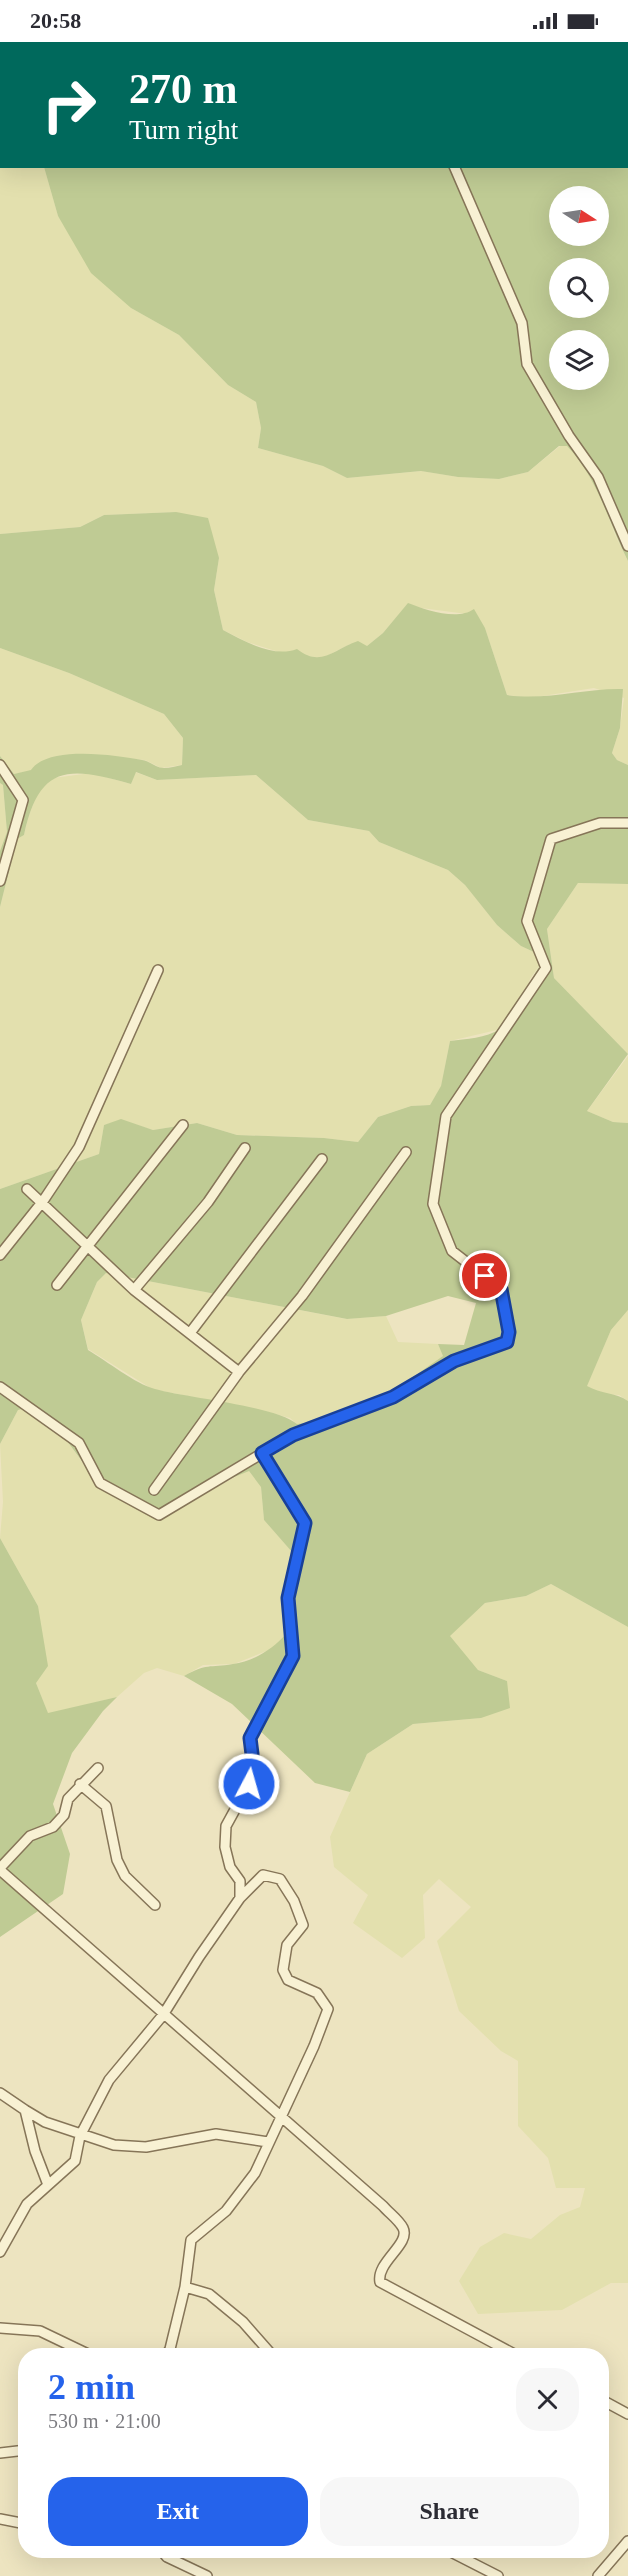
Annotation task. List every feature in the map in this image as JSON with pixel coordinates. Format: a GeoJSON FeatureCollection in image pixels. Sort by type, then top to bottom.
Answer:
{"type":"FeatureCollection","features":[{"type":"Feature","properties":{"kind":"street"},"geometry":{"type":"LineString","coordinates":[[455,168],[522,323],[527,364],[569,436],[598,477],[628,546]]}},
{"type":"Feature","properties":{"kind":"street"},"geometry":{"type":"LineString","coordinates":[[0,765],[23,800],[0,881]]}},
{"type":"Feature","properties":{"kind":"street"},"geometry":{"type":"LineString","coordinates":[[0,1387],[78,1443],[100,1483],[159,1515],[293,1435],[393,1397],[454,1361],[507,1342],[509,1332],[501,1289],[452,1251],[434,1204],[446,1116],[546,968],[527,921],[551,839],[600,824],[628,823]]}},
{"type":"Feature","properties":{"kind":"street"},"geometry":{"type":"LineString","coordinates":[[0,1255],[43,1201],[79,1147],[158,969]]}},
{"type":"Feature","properties":{"kind":"street"},"geometry":{"type":"LineString","coordinates":[[57,1285],[183,1125]]}},
{"type":"Feature","properties":{"kind":"street"},"geometry":{"type":"LineString","coordinates":[[134,1290],[208,1202],[245,1148]]}},
{"type":"Feature","properties":{"kind":"street"},"geometry":{"type":"LineString","coordinates":[[154,1490],[239,1372],[302,1296],[406,1152]]}},
{"type":"Feature","properties":{"kind":"street"},"geometry":{"type":"LineString","coordinates":[[190,1333],[322,1159]]}},
{"type":"Feature","properties":{"kind":"street"},"geometry":{"type":"LineString","coordinates":[[27,1189],[43,1201],[134,1290],[239,1372]]}},
{"type":"Feature","properties":{"kind":"street"},"geometry":{"type":"LineString","coordinates":[[240,1898],[240,1881],[230,1867],[225,1847],[226,1826],[249,1784],[252,1754],[250,1738],[293,1656],[288,1598],[305,1523],[262,1453]]}},
{"type":"Feature","properties":{"kind":"street"},"geometry":{"type":"LineString","coordinates":[[98,1768],[80,1784],[68,1799],[64,1815],[53,1827],[30,1836],[0,1868],[163,2015],[280,2114],[383,2206],[403,2228],[403,2241],[384,2266],[380,2274],[380,2282],[503,2348]]}},
{"type":"Feature","properties":{"kind":"street"},"geometry":{"type":"LineString","coordinates":[[80,1784],[106,1806],[117,1860],[125,1876],[155,1905]]}},
{"type":"Feature","properties":{"kind":"street"},"geometry":{"type":"LineString","coordinates":[[0,2252],[27,2204],[75,2161],[80,2136],[109,2080],[163,2015],[199,1957],[240,1898],[263,1875],[280,1879],[294,1900],[303,1925],[287,1945],[282,1970],[288,1980],[317,1993],[328,2008],[314,2046],[280,2114],[255,2173],[226,2211],[191,2240],[185,2287],[170,2348]]}},
{"type":"Feature","properties":{"kind":"street"},"geometry":{"type":"LineString","coordinates":[[0,2093],[45,2122],[80,2136],[114,2145],[146,2147],[216,2134],[268,2142]]}},
{"type":"Feature","properties":{"kind":"street"},"geometry":{"type":"LineString","coordinates":[[25,2110],[35,2151],[48,2185]]}},
{"type":"Feature","properties":{"kind":"street"},"geometry":{"type":"LineString","coordinates":[[185,2287],[208,2294],[243,2322],[266,2348]]}},
{"type":"Feature","properties":{"kind":"street"},"geometry":{"type":"LineString","coordinates":[[0,2328],[40,2331],[75,2348]]}},
{"type":"Feature","properties":{"kind":"street"},"geometry":{"type":"LineString","coordinates":[[609,2404],[628,2414]]}},
{"type":"Feature","properties":{"kind":"street"},"geometry":{"type":"LineString","coordinates":[[0,2453],[18,2451]]}},
{"type":"Feature","properties":{"kind":"street"},"geometry":{"type":"LineString","coordinates":[[0,2519],[18,2522]]}},
{"type":"Feature","properties":{"kind":"street"},"geometry":{"type":"LineString","coordinates":[[598,2576],[628,2541]]}},
{"type":"Feature","properties":{"kind":"street"},"geometry":{"type":"LineString","coordinates":[[169,2558],[207,2576]]}},
{"type":"Feature","properties":{"kind":"street"},"geometry":{"type":"LineString","coordinates":[[463,2558],[498,2576]]}},
{"type":"Feature","properties":{"kind":"shaded area"},"geometry":{"type":"Polygon","coordinates":[[[0,168],[44,168],[58,216],[131,308],[179,335],[228,385],[256,402],[261,428],[258,448],[323,466],[347,478],[422,471],[458,477],[499,479],[528,472],[560,446],[567,446],[579,457],[602,499],[615,535],[628,561],[628,765],[617,760],[612,753],[620,728],[624,698],[594,688],[530,698],[507,695],[485,628],[467,614],[408,604],[383,633],[367,646],[350,644],[323,658],[285,654],[247,642],[223,630],[214,590],[219,558],[176,512],[104,515],[80,527],[0,534],[0,168]]]}},
{"type":"Feature","properties":{"kind":"shaded area"},"geometry":{"type":"Polygon","coordinates":[[[0,648],[69,673],[164,714],[183,738],[182,765],[161,768],[145,760],[112,758],[14,774],[0,756],[0,648]]]}},
{"type":"Feature","properties":{"kind":"shaded area"},"geometry":{"type":"Polygon","coordinates":[[[135,772],[157,780],[256,775],[308,820],[369,831],[379,842],[448,870],[465,885],[497,925],[521,946],[536,953],[539,966],[530,979],[526,993],[501,1029],[450,1041],[441,1087],[430,1105],[411,1106],[378,1117],[358,1142],[324,1138],[237,1135],[197,1123],[153,1130],[121,1120],[104,1125],[99,1154],[0,1189],[0,907],[17,839],[24,835],[38,792],[53,778],[91,773],[131,784],[135,772]]]}},
{"type":"Feature","properties":{"kind":"shaded area"},"geometry":{"type":"Polygon","coordinates":[[[0,783],[3,785],[7,832],[0,851],[0,783]]]}},
{"type":"Feature","properties":{"kind":"shaded area"},"geometry":{"type":"Polygon","coordinates":[[[578,883],[628,884],[628,1054],[554,978],[547,929],[578,883]]]}},
{"type":"Feature","properties":{"kind":"shaded area"},"geometry":{"type":"Polygon","coordinates":[[[628,1056],[628,1123],[613,1122],[587,1111],[628,1056]]]}},
{"type":"Feature","properties":{"kind":"shaded area"},"geometry":{"type":"Polygon","coordinates":[[[106,1273],[346,1319],[386,1316],[398,1342],[438,1344],[444,1356],[393,1391],[319,1421],[297,1424],[290,1418],[268,1412],[152,1389],[88,1349],[81,1320],[97,1282],[106,1273]]]}},
{"type":"Feature","properties":{"kind":"shaded area"},"geometry":{"type":"Polygon","coordinates":[[[628,1310],[628,1401],[619,1395],[600,1394],[586,1387],[611,1330],[628,1310]]]}},
{"type":"Feature","properties":{"kind":"shaded area"},"geometry":{"type":"Polygon","coordinates":[[[22,1409],[67,1441],[92,1476],[156,1520],[248,1470],[261,1486],[264,1520],[292,1552],[283,1598],[285,1635],[274,1648],[234,1664],[203,1665],[184,1676],[157,1668],[144,1673],[117,1697],[48,1714],[36,1683],[38,1606],[0,1538],[3,1502],[0,1444],[18,1410],[22,1409]]]}},
{"type":"Feature","properties":{"kind":"shaded area"},"geometry":{"type":"Polygon","coordinates":[[[551,1584],[628,1627],[628,2283],[611,2283],[562,2310],[478,2314],[459,2281],[480,2247],[504,2233],[531,2239],[560,2215],[580,2207],[585,2188],[556,2188],[548,2158],[518,2126],[518,2061],[501,2051],[459,2011],[437,1941],[471,1907],[439,1879],[423,1895],[425,1938],[402,1958],[353,1923],[368,1895],[334,1867],[330,1837],[367,1754],[413,1724],[481,1718],[507,1681],[478,1670],[449,1636],[485,1603],[526,1596],[551,1584]]]}},
{"type":"Feature","properties":{"kind":"green space"},"geometry":{"type":"Polygon","coordinates":[[[44,168],[628,168],[628,561],[595,486],[567,446],[559,446],[528,472],[499,479],[458,477],[421,471],[347,478],[323,466],[258,448],[261,428],[256,402],[228,385],[179,335],[131,308],[91,273],[58,216],[44,168]]]}},
{"type":"Feature","properties":{"kind":"green space"},"geometry":{"type":"Polygon","coordinates":[[[176,512],[208,518],[219,558],[214,590],[223,630],[259,647],[278,651],[297,649],[313,657],[321,657],[358,641],[367,646],[383,633],[408,603],[450,614],[459,614],[474,609],[485,628],[507,695],[536,696],[623,689],[620,728],[612,753],[617,760],[628,765],[628,884],[578,883],[547,929],[554,978],[628,1054],[587,1111],[613,1122],[628,1123],[628,1310],[611,1330],[587,1386],[628,1401],[628,1627],[551,1584],[526,1596],[485,1603],[450,1636],[478,1670],[507,1681],[510,1708],[481,1718],[413,1724],[367,1754],[350,1792],[315,1783],[232,1704],[184,1676],[203,1668],[255,1658],[285,1635],[283,1598],[292,1552],[264,1520],[261,1487],[249,1471],[222,1482],[156,1520],[104,1491],[67,1441],[22,1409],[18,1410],[0,1444],[0,1189],[99,1154],[104,1125],[121,1119],[153,1130],[197,1123],[237,1135],[324,1138],[358,1142],[378,1117],[411,1106],[430,1105],[441,1086],[450,1041],[476,1038],[505,1025],[516,1010],[539,967],[536,953],[521,946],[497,925],[465,885],[448,870],[379,842],[369,831],[308,820],[256,775],[157,780],[136,772],[131,784],[90,774],[60,776],[48,783],[38,795],[30,812],[24,835],[17,839],[0,907],[0,851],[7,832],[3,785],[0,783],[0,756],[14,774],[31,770],[40,762],[52,757],[83,754],[145,761],[164,768],[182,765],[183,738],[164,714],[69,673],[0,648],[0,534],[80,527],[104,515],[176,512]],[[106,1273],[97,1282],[81,1320],[88,1350],[147,1386],[251,1407],[270,1412],[297,1424],[319,1421],[393,1391],[443,1356],[438,1344],[464,1345],[476,1303],[448,1296],[386,1316],[347,1319],[106,1273]]]}},
{"type":"Feature","properties":{"kind":"green space"},"geometry":{"type":"Polygon","coordinates":[[[0,1538],[38,1606],[48,1666],[36,1683],[48,1713],[117,1697],[103,1711],[72,1753],[53,1804],[70,1854],[63,1894],[0,1937],[0,1538]]]}},
{"type":"Feature","properties":{"kind":"route"},"geometry":{"type":"LineString","coordinates":[[249,1784],[252,1754],[250,1738],[293,1656],[288,1598],[305,1523],[262,1453],[293,1435],[393,1397],[454,1361],[507,1342],[509,1332],[501,1289],[485,1276]]}}]}
